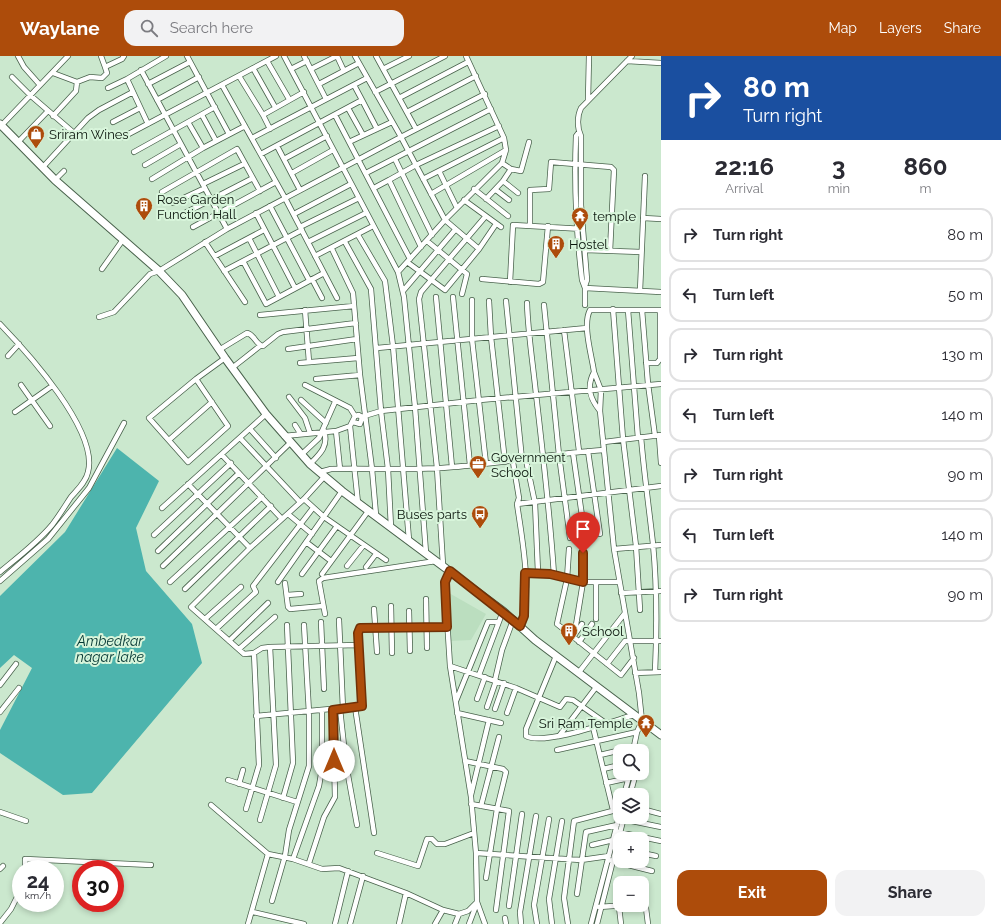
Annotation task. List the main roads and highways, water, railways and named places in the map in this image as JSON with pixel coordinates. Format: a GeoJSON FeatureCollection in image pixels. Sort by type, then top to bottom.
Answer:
{"type":"FeatureCollection","features":[{"type":"Feature","properties":{"kind":"water","name":"Ambedkar nagar lake"},"geometry":{"type":"Polygon","coordinates":[[[117,448],[159,481],[136,528],[146,571],[192,624],[202,663],[92,793],[63,795],[0,753],[0,730],[32,668],[14,655],[0,668],[0,596],[65,532],[117,448]]]}},
{"type":"Feature","properties":{"kind":"place","name":"Sriram Wines"},"geometry":{"type":"Point","coordinates":[36,149]}},
{"type":"Feature","properties":{"kind":"place","name":"Rose Garden Function Hall"},"geometry":{"type":"Point","coordinates":[144,221]}},
{"type":"Feature","properties":{"kind":"place","name":"temple"},"geometry":{"type":"Point","coordinates":[580,231]}},
{"type":"Feature","properties":{"kind":"place","name":"Hostel"},"geometry":{"type":"Point","coordinates":[556,259]}},
{"type":"Feature","properties":{"kind":"place","name":"Government School"},"geometry":{"type":"Point","coordinates":[478,479]}},
{"type":"Feature","properties":{"kind":"place","name":"Buses parts"},"geometry":{"type":"Point","coordinates":[480,529]}},
{"type":"Feature","properties":{"kind":"place","name":"School"},"geometry":{"type":"Point","coordinates":[569,646]}},
{"type":"Feature","properties":{"kind":"place","name":"Sri Ram Temple"},"geometry":{"type":"Point","coordinates":[646,738]}}]}
